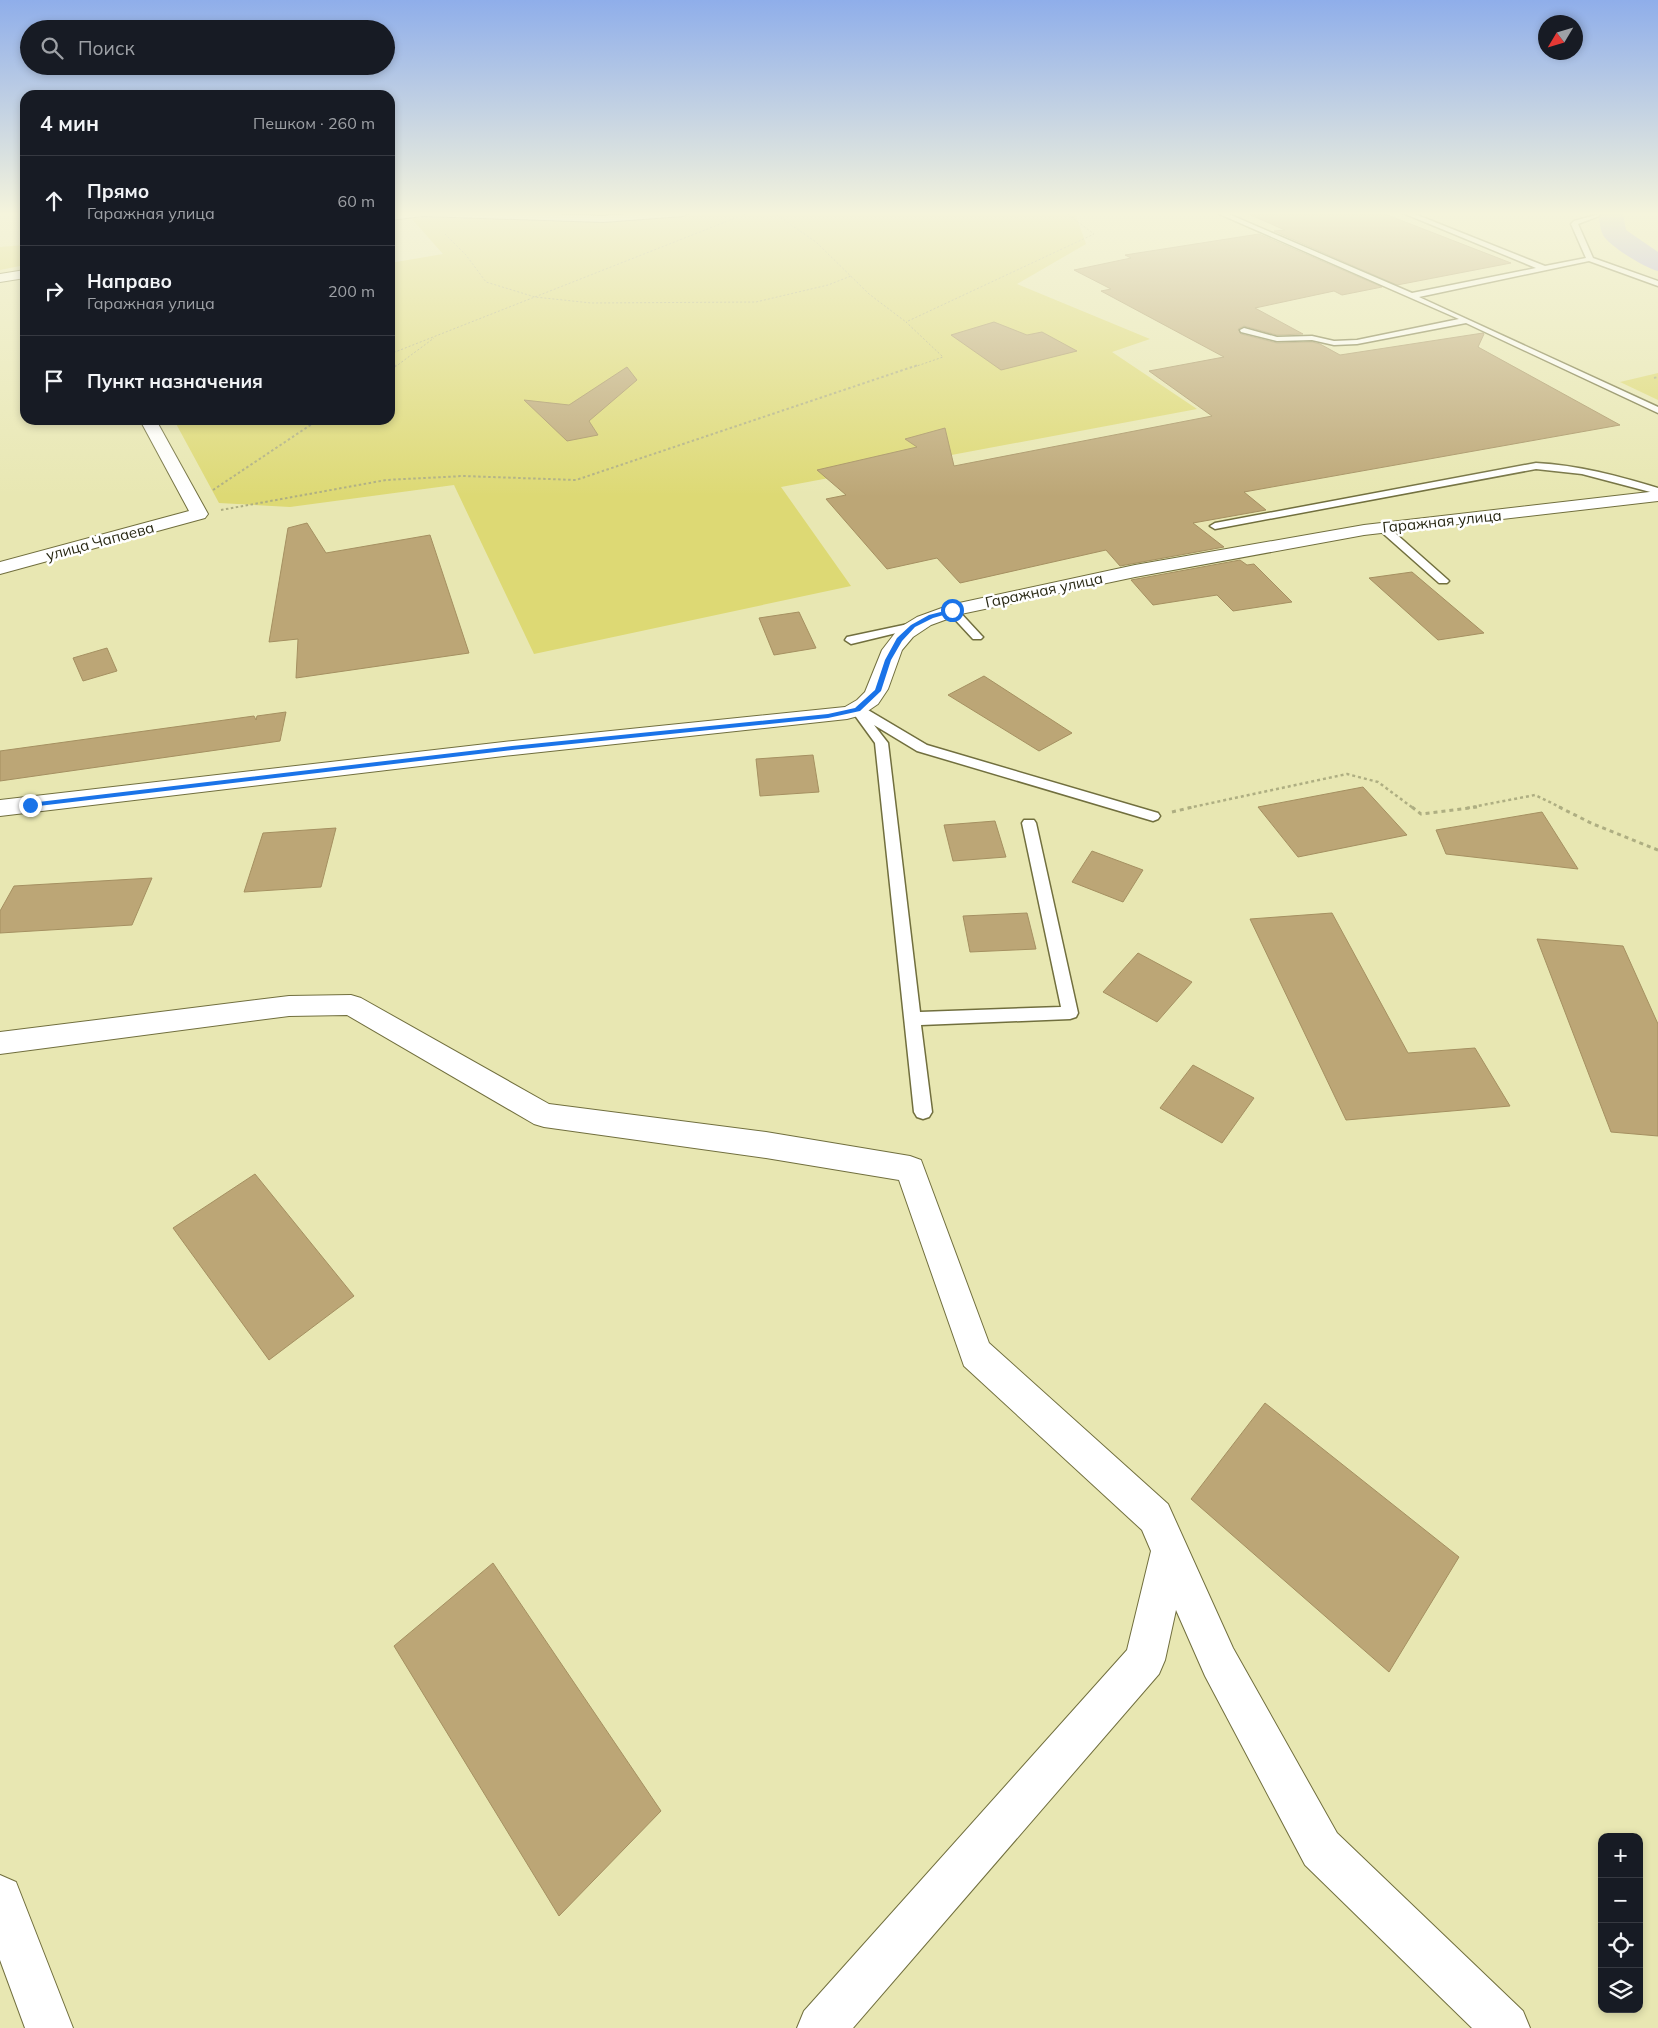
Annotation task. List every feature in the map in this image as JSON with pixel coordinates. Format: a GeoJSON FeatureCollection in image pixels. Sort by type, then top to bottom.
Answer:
{"type":"FeatureCollection","features":[{"type":"Feature","properties":{"kind":"street"},"geometry":{"type":"LineString","coordinates":[[151,425],[196,508]]}},
{"type":"Feature","properties":{"kind":"street","name":"Гаражная улица"},"geometry":{"type":"LineString","coordinates":[[857,710],[884,689],[888,660],[899,640],[913,626],[946,609],[1135,571],[1314,542],[1382,527],[1658,496]]}},
{"type":"Feature","properties":{"kind":"street","name":"улица Чапаева"},"geometry":{"type":"LineString","coordinates":[[0,568],[196,508]]}},
{"type":"Feature","properties":{"kind":"street"},"geometry":{"type":"LineString","coordinates":[[0,808],[512,748],[782,722],[857,710]]}},
{"type":"Feature","properties":{"kind":"street"},"geometry":{"type":"LineString","coordinates":[[0,1043],[289,1006],[351,1005],[544,1115],[766,1145],[910,1169],[976,1354],[1155,1517],[1220,1662],[1321,1849],[1506,2028]]}},
{"type":"Feature","properties":{"kind":"street"},"geometry":{"type":"LineString","coordinates":[[821,2028],[1145,1660],[1170,1550]]}},
{"type":"Feature","properties":{"kind":"street"},"geometry":{"type":"LineString","coordinates":[[0,1898],[49,2028]]}},
{"type":"Feature","properties":{"kind":"lane"},"geometry":{"type":"LineString","coordinates":[[1438,308],[1658,410]]}},
{"type":"Feature","properties":{"kind":"lane"},"geometry":{"type":"LineString","coordinates":[[1244,330],[1277,339],[1312,338],[1334,343],[1357,342],[1466,320]]}},
{"type":"Feature","properties":{"kind":"lane"},"geometry":{"type":"LineString","coordinates":[[1215,526],[1536,466],[1550,466],[1611,478],[1658,491]]}},
{"type":"Feature","properties":{"kind":"lane"},"geometry":{"type":"LineString","coordinates":[[1382,527],[1443,581]]}},
{"type":"Feature","properties":{"kind":"lane"},"geometry":{"type":"LineString","coordinates":[[946,609],[977,637]]}},
{"type":"Feature","properties":{"kind":"lane"},"geometry":{"type":"LineString","coordinates":[[851,640],[913,626]]}},
{"type":"Feature","properties":{"kind":"lane"},"geometry":{"type":"LineString","coordinates":[[857,710],[922,748],[1154,816]]}},
{"type":"Feature","properties":{"kind":"lane"},"geometry":{"type":"LineString","coordinates":[[857,710],[881,743],[923,1112]]}},
{"type":"Feature","properties":{"kind":"lane"},"geometry":{"type":"LineString","coordinates":[[913,1019],[1070,1013],[1029,823]]}},
{"type":"Feature","properties":{"kind":"path"},"geometry":{"type":"LineString","coordinates":[[395,352],[508,308]]}},
{"type":"Feature","properties":{"kind":"path"},"geometry":{"type":"LineString","coordinates":[[196,508],[386,480],[463,476],[576,480],[943,357],[906,322],[887,308]]}},
{"type":"Feature","properties":{"kind":"path"},"geometry":{"type":"LineString","coordinates":[[906,322],[937,308]]}},
{"type":"Feature","properties":{"kind":"path"},"geometry":{"type":"LineString","coordinates":[[395,366],[439,335]]}},
{"type":"Feature","properties":{"kind":"path"},"geometry":{"type":"LineString","coordinates":[[1654,378],[1658,377]]}},
{"type":"Feature","properties":{"kind":"path"},"geometry":{"type":"LineString","coordinates":[[196,508],[311,425]]}},
{"type":"Feature","properties":{"kind":"path"},"geometry":{"type":"LineString","coordinates":[[1154,816],[1347,774],[1378,782],[1421,814],[1487,806],[1535,795],[1593,824],[1658,850]]}},
{"type":"Feature","properties":{"kind":"shaded area"},"geometry":{"type":"Polygon","coordinates":[[[395,308],[1074,308],[1150,339],[1112,352],[1197,409],[781,487],[851,586],[534,654],[454,485],[290,507],[219,503],[177,425],[395,425],[395,308]]]}},
{"type":"Feature","properties":{"kind":"shaded area"},"geometry":{"type":"Polygon","coordinates":[[[1658,373],[1658,400],[1620,382],[1658,373]]]}},
{"type":"Feature","properties":{"kind":"building"},"geometry":{"type":"Polygon","coordinates":[[[1132,308],[1257,308],[1255,308],[1303,334],[1277,335],[1244,326],[1238,329],[1241,334],[1277,343],[1312,342],[1320,344],[1340,355],[1483,333],[1478,347],[1620,425],[1244,492],[1266,510],[1193,523],[1224,547],[1120,566],[1106,550],[960,583],[937,558],[887,569],[826,499],[846,495],[817,470],[917,447],[905,439],[945,428],[954,466],[1212,416],[1149,371],[1224,357],[1132,308]]]}},
{"type":"Feature","properties":{"kind":"building"},"geometry":{"type":"Polygon","coordinates":[[[994,322],[1027,335],[1042,332],[1077,351],[1001,370],[951,335],[994,322]]]}},
{"type":"Feature","properties":{"kind":"building"},"geometry":{"type":"Polygon","coordinates":[[[627,367],[637,380],[589,421],[598,435],[567,441],[524,400],[569,405],[627,367]]]}},
{"type":"Feature","properties":{"kind":"building"},"geometry":{"type":"Polygon","coordinates":[[[307,523],[326,553],[430,535],[469,653],[296,678],[298,639],[269,642],[288,528],[307,523]]]}},
{"type":"Feature","properties":{"kind":"building"},"geometry":{"type":"Polygon","coordinates":[[[1240,560],[1247,565],[1254,564],[1292,602],[1233,611],[1217,595],[1153,605],[1131,580],[1240,560]]]}},
{"type":"Feature","properties":{"kind":"building"},"geometry":{"type":"Polygon","coordinates":[[[1412,572],[1484,633],[1438,640],[1369,578],[1412,572]]]}},
{"type":"Feature","properties":{"kind":"building"},"geometry":{"type":"Polygon","coordinates":[[[799,612],[816,648],[774,655],[759,618],[799,612]]]}},
{"type":"Feature","properties":{"kind":"building"},"geometry":{"type":"Polygon","coordinates":[[[107,648],[117,671],[83,681],[73,658],[107,648]]]}},
{"type":"Feature","properties":{"kind":"building"},"geometry":{"type":"Polygon","coordinates":[[[984,676],[1072,733],[1039,751],[948,695],[984,676]]]}},
{"type":"Feature","properties":{"kind":"building"},"geometry":{"type":"Polygon","coordinates":[[[286,712],[280,741],[0,781],[0,751],[254,716],[256,720],[257,716],[286,712]]]}},
{"type":"Feature","properties":{"kind":"building"},"geometry":{"type":"Polygon","coordinates":[[[813,755],[819,792],[760,796],[756,759],[813,755]]]}},
{"type":"Feature","properties":{"kind":"building"},"geometry":{"type":"Polygon","coordinates":[[[1363,787],[1407,835],[1298,857],[1258,807],[1363,787]]]}},
{"type":"Feature","properties":{"kind":"building"},"geometry":{"type":"Polygon","coordinates":[[[1542,812],[1578,869],[1446,854],[1436,830],[1542,812]]]}},
{"type":"Feature","properties":{"kind":"building"},"geometry":{"type":"Polygon","coordinates":[[[995,821],[1006,857],[953,861],[944,825],[995,821]]]}},
{"type":"Feature","properties":{"kind":"building"},"geometry":{"type":"Polygon","coordinates":[[[336,828],[321,887],[244,892],[263,833],[336,828]]]}},
{"type":"Feature","properties":{"kind":"building"},"geometry":{"type":"Polygon","coordinates":[[[1092,851],[1143,870],[1123,902],[1072,882],[1092,851]]]}},
{"type":"Feature","properties":{"kind":"building"},"geometry":{"type":"Polygon","coordinates":[[[152,878],[132,925],[0,933],[0,911],[14,886],[152,878]]]}},
{"type":"Feature","properties":{"kind":"building"},"geometry":{"type":"Polygon","coordinates":[[[1027,913],[1036,949],[970,952],[963,916],[1027,913]]]}},
{"type":"Feature","properties":{"kind":"building"},"geometry":{"type":"Polygon","coordinates":[[[1332,913],[1408,1053],[1475,1048],[1510,1106],[1346,1120],[1250,919],[1332,913]]]}},
{"type":"Feature","properties":{"kind":"building"},"geometry":{"type":"Polygon","coordinates":[[[1537,939],[1623,946],[1658,1024],[1658,1136],[1611,1132],[1537,939]]]}},
{"type":"Feature","properties":{"kind":"building"},"geometry":{"type":"Polygon","coordinates":[[[1138,953],[1192,982],[1157,1022],[1103,992],[1138,953]]]}},
{"type":"Feature","properties":{"kind":"building"},"geometry":{"type":"Polygon","coordinates":[[[1193,1065],[1254,1098],[1222,1143],[1160,1108],[1193,1065]]]}},
{"type":"Feature","properties":{"kind":"building"},"geometry":{"type":"Polygon","coordinates":[[[255,1174],[354,1296],[269,1360],[173,1228],[255,1174]]]}},
{"type":"Feature","properties":{"kind":"building"},"geometry":{"type":"Polygon","coordinates":[[[1265,1403],[1459,1557],[1389,1672],[1191,1499],[1265,1403]]]}},
{"type":"Feature","properties":{"kind":"building"},"geometry":{"type":"Polygon","coordinates":[[[493,1563],[661,1811],[559,1916],[394,1646],[493,1563]]]}},
{"type":"Feature","properties":{"kind":"route"},"geometry":{"type":"LineString","coordinates":[[30,805],[512,748],[782,722],[857,710],[878,691],[888,660],[899,640],[913,626],[931,616],[952,610]]}}]}
